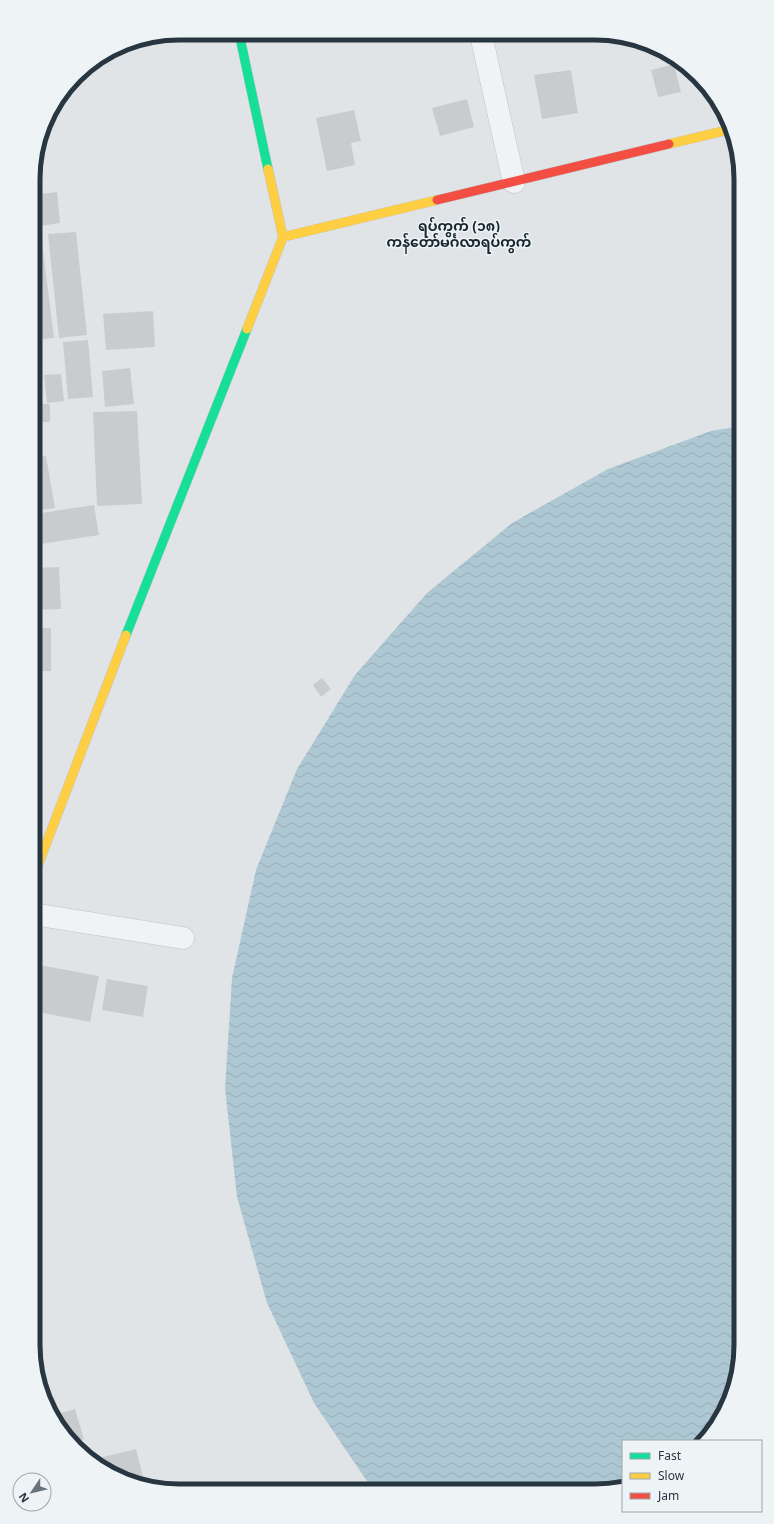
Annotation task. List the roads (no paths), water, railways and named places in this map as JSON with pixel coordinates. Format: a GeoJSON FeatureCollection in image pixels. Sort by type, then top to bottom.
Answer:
{"type":"FeatureCollection","features":[{"type":"Feature","properties":{"kind":"street"},"geometry":{"type":"LineString","coordinates":[[40,862],[83,745],[283,237],[241,40]]}},
{"type":"Feature","properties":{"kind":"street"},"geometry":{"type":"LineString","coordinates":[[482,40],[514,182]]}},
{"type":"Feature","properties":{"kind":"street"},"geometry":{"type":"LineString","coordinates":[[283,237],[514,182],[724,127]]}},
{"type":"Feature","properties":{"kind":"street"},"geometry":{"type":"LineString","coordinates":[[40,915],[182,938]]}},
{"type":"Feature","properties":{"kind":"water"},"geometry":{"type":"Polygon","coordinates":[[[734,427],[734,1354],[729,1381],[715,1415],[705,1430],[696,1440],[622,1440],[622,1481],[604,1484],[369,1484],[314,1403],[267,1303],[237,1197],[225,1088],[232,978],[256,870],[297,769],[355,675],[427,593],[512,523],[608,469],[711,431],[734,427]]]}},
{"type":"Feature","properties":{"kind":"district","name":"ရပ်ကွက် (၁၈) ကန်တော်မင်္ဂလာရပ်ကွက်"},"geometry":{"type":"Point","coordinates":[459,234]}}]}
